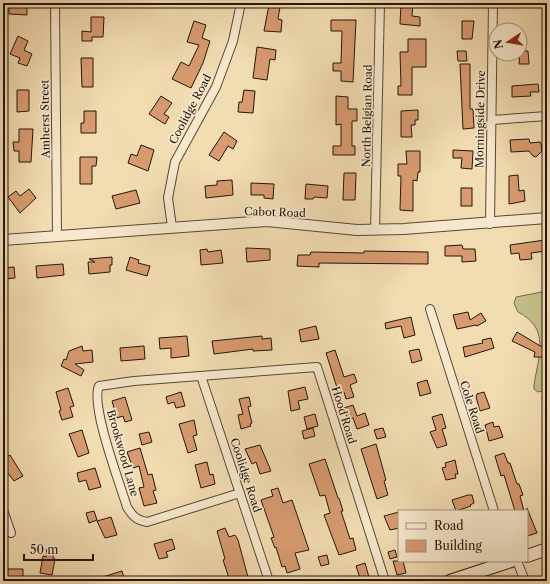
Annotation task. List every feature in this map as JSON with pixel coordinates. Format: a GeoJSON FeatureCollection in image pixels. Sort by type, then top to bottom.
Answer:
{"type":"FeatureCollection","features":[{"type":"Feature","properties":{"kind":"main road"},"geometry":{"type":"LineString","coordinates":[[528,556],[547,549]]}},
{"type":"Feature","properties":{"kind":"main road"},"geometry":{"type":"LineString","coordinates":[[450,581],[508,562]]}},
{"type":"Feature","properties":{"kind":"street","name":"Amherst Street"},"geometry":{"type":"LineString","coordinates":[[55,3],[57,236]]}},
{"type":"Feature","properties":{"kind":"street","name":"Coolidge Road"},"geometry":{"type":"LineString","coordinates":[[172,227],[168,198],[175,162],[216,87],[234,41],[241,3]]}},
{"type":"Feature","properties":{"kind":"street","name":"North Belgian Road"},"geometry":{"type":"LineString","coordinates":[[375,230],[380,3]]}},
{"type":"Feature","properties":{"kind":"street","name":"Morningside Drive"},"geometry":{"type":"LineString","coordinates":[[490,224],[493,3]]}},
{"type":"Feature","properties":{"kind":"street"},"geometry":{"type":"LineString","coordinates":[[492,120],[547,116]]}},
{"type":"Feature","properties":{"kind":"street","name":"Cabot Road"},"geometry":{"type":"LineString","coordinates":[[3,240],[267,221],[357,230],[375,230],[490,224],[547,218]]}},
{"type":"Feature","properties":{"kind":"street","name":"Cole Road"},"geometry":{"type":"LineString","coordinates":[[430,309],[494,510]]}},
{"type":"Feature","properties":{"kind":"street","name":"Hood Road"},"geometry":{"type":"LineString","coordinates":[[201,376],[317,367],[385,581]]}},
{"type":"Feature","properties":{"kind":"street","name":"Coolidge Road"},"geometry":{"type":"LineString","coordinates":[[201,376],[269,581]]}},
{"type":"Feature","properties":{"kind":"street","name":"Brookwood Lane"},"geometry":{"type":"LineString","coordinates":[[201,376],[126,381],[99,386],[96,391],[102,424],[128,508],[133,516],[139,520],[147,522],[240,493]]}},
{"type":"Feature","properties":{"kind":"street"},"geometry":{"type":"LineString","coordinates":[[3,510],[11,533]]}},
{"type":"Feature","properties":{"kind":"street"},"geometry":{"type":"LineString","coordinates":[[517,562],[524,581]]}},
{"type":"Feature","properties":{"kind":"shaded area"},"geometry":{"type":"Polygon","coordinates":[[[547,291],[547,390],[538,392],[534,389],[534,385],[540,352],[538,334],[535,326],[528,318],[518,312],[514,303],[516,297],[547,291]]]}},
{"type":"Feature","properties":{"kind":"building"},"geometry":{"type":"Polygon","coordinates":[[[13,3],[27,3],[27,15],[9,14],[9,6],[13,6],[13,3]]]}},
{"type":"Feature","properties":{"kind":"building"},"geometry":{"type":"Polygon","coordinates":[[[401,3],[413,3],[412,16],[420,17],[420,26],[400,24],[401,3]]]}},
{"type":"Feature","properties":{"kind":"building"},"geometry":{"type":"Polygon","coordinates":[[[269,5],[280,7],[278,19],[282,20],[281,32],[264,31],[269,5]]]}},
{"type":"Feature","properties":{"kind":"building"},"geometry":{"type":"Polygon","coordinates":[[[91,17],[104,17],[103,37],[92,37],[92,41],[82,41],[82,31],[91,32],[91,17]]]}},
{"type":"Feature","properties":{"kind":"building"},"geometry":{"type":"Polygon","coordinates":[[[331,20],[356,20],[353,82],[341,81],[341,71],[333,71],[333,63],[341,63],[342,31],[331,31],[331,20]]]}},
{"type":"Feature","properties":{"kind":"building"},"geometry":{"type":"Polygon","coordinates":[[[194,21],[206,25],[202,38],[210,41],[203,63],[191,88],[172,79],[181,62],[189,66],[199,45],[187,42],[194,21]]]}},
{"type":"Feature","properties":{"kind":"building"},"geometry":{"type":"Polygon","coordinates":[[[462,21],[474,21],[472,39],[462,39],[462,21]]]}},
{"type":"Feature","properties":{"kind":"building"},"geometry":{"type":"Polygon","coordinates":[[[18,36],[28,41],[24,50],[32,54],[27,66],[18,63],[20,58],[10,54],[18,36]]]}},
{"type":"Feature","properties":{"kind":"building"},"geometry":{"type":"Polygon","coordinates":[[[408,39],[426,39],[426,67],[412,67],[412,95],[398,95],[398,86],[401,86],[400,52],[408,52],[408,39]]]}},
{"type":"Feature","properties":{"kind":"building"},"geometry":{"type":"Polygon","coordinates":[[[257,47],[276,50],[275,60],[270,59],[267,80],[253,78],[257,47]]]}},
{"type":"Feature","properties":{"kind":"building"},"geometry":{"type":"Polygon","coordinates":[[[457,51],[466,51],[467,61],[458,61],[457,51]]]}},
{"type":"Feature","properties":{"kind":"building"},"geometry":{"type":"Polygon","coordinates":[[[528,51],[529,64],[519,64],[519,62],[528,62],[528,51]]]}},
{"type":"Feature","properties":{"kind":"building"},"geometry":{"type":"Polygon","coordinates":[[[81,58],[93,58],[93,87],[82,87],[81,58]]]}},
{"type":"Feature","properties":{"kind":"building"},"geometry":{"type":"Polygon","coordinates":[[[460,64],[470,64],[470,109],[473,109],[474,128],[463,129],[460,64]]]}},
{"type":"Feature","properties":{"kind":"building"},"geometry":{"type":"Polygon","coordinates":[[[538,84],[539,92],[530,92],[531,96],[512,97],[512,86],[538,84]]]}},
{"type":"Feature","properties":{"kind":"building"},"geometry":{"type":"Polygon","coordinates":[[[17,90],[29,90],[29,111],[17,112],[17,90]]]}},
{"type":"Feature","properties":{"kind":"building"},"geometry":{"type":"Polygon","coordinates":[[[244,90],[255,91],[253,113],[238,112],[239,102],[242,102],[244,90]]]}},
{"type":"Feature","properties":{"kind":"building"},"geometry":{"type":"Polygon","coordinates":[[[161,96],[172,103],[164,114],[169,117],[165,124],[149,114],[161,96]]]}},
{"type":"Feature","properties":{"kind":"building"},"geometry":{"type":"Polygon","coordinates":[[[336,96],[348,97],[348,109],[357,109],[357,121],[352,121],[352,146],[355,146],[355,155],[333,155],[333,146],[341,146],[341,124],[336,125],[336,96]]]}},
{"type":"Feature","properties":{"kind":"building"},"geometry":{"type":"Polygon","coordinates":[[[418,110],[418,120],[415,120],[415,125],[411,125],[412,137],[401,137],[401,111],[418,110]]]}},
{"type":"Feature","properties":{"kind":"building"},"geometry":{"type":"Polygon","coordinates":[[[84,111],[96,111],[96,133],[81,133],[81,123],[84,123],[84,111]]]}},
{"type":"Feature","properties":{"kind":"building"},"geometry":{"type":"Polygon","coordinates":[[[19,129],[33,129],[31,162],[19,162],[19,151],[14,151],[13,142],[19,142],[19,129]]]}},
{"type":"Feature","properties":{"kind":"building"},"geometry":{"type":"Polygon","coordinates":[[[224,132],[237,141],[233,149],[228,146],[219,161],[209,155],[224,132]]]}},
{"type":"Feature","properties":{"kind":"building"},"geometry":{"type":"Polygon","coordinates":[[[529,139],[530,143],[540,142],[541,144],[542,151],[536,157],[529,151],[511,152],[510,140],[529,139]]]}},
{"type":"Feature","properties":{"kind":"building"},"geometry":{"type":"Polygon","coordinates":[[[141,145],[154,150],[148,171],[128,163],[131,154],[137,156],[141,145]]]}},
{"type":"Feature","properties":{"kind":"building"},"geometry":{"type":"Polygon","coordinates":[[[453,150],[473,151],[472,169],[461,168],[462,158],[453,158],[453,150]]]}},
{"type":"Feature","properties":{"kind":"building"},"geometry":{"type":"Polygon","coordinates":[[[406,151],[420,151],[420,172],[418,172],[417,181],[413,180],[413,211],[400,210],[401,176],[398,176],[398,164],[407,164],[406,151]]]}},
{"type":"Feature","properties":{"kind":"building"},"geometry":{"type":"Polygon","coordinates":[[[80,157],[97,157],[96,166],[92,166],[92,184],[80,184],[80,157]]]}},
{"type":"Feature","properties":{"kind":"building"},"geometry":{"type":"Polygon","coordinates":[[[344,173],[356,173],[355,200],[343,200],[344,173]]]}},
{"type":"Feature","properties":{"kind":"building"},"geometry":{"type":"Polygon","coordinates":[[[518,175],[519,191],[524,190],[525,201],[509,204],[509,176],[518,175]]]}},
{"type":"Feature","properties":{"kind":"building"},"geometry":{"type":"Polygon","coordinates":[[[232,180],[233,195],[206,198],[205,186],[217,185],[217,181],[232,180]]]}},
{"type":"Feature","properties":{"kind":"building"},"geometry":{"type":"Polygon","coordinates":[[[251,183],[274,184],[273,199],[264,198],[264,195],[251,195],[251,183]]]}},
{"type":"Feature","properties":{"kind":"building"},"geometry":{"type":"Polygon","coordinates":[[[306,184],[328,186],[327,198],[314,197],[313,199],[305,199],[306,184]]]}},
{"type":"Feature","properties":{"kind":"building"},"geometry":{"type":"Polygon","coordinates":[[[461,188],[472,188],[472,206],[461,206],[461,188]]]}},
{"type":"Feature","properties":{"kind":"building"},"geometry":{"type":"Polygon","coordinates":[[[29,189],[36,198],[20,213],[8,197],[16,191],[20,196],[29,189]]]}},
{"type":"Feature","properties":{"kind":"building"},"geometry":{"type":"Polygon","coordinates":[[[136,190],[140,203],[116,209],[112,196],[136,190]]]}},
{"type":"Feature","properties":{"kind":"building"},"geometry":{"type":"Polygon","coordinates":[[[545,240],[546,251],[531,253],[532,259],[520,260],[519,253],[511,254],[510,245],[545,240]]]}},
{"type":"Feature","properties":{"kind":"building"},"geometry":{"type":"Polygon","coordinates":[[[462,245],[463,249],[475,249],[476,261],[462,262],[462,256],[445,256],[445,246],[462,245]]]}},
{"type":"Feature","properties":{"kind":"building"},"geometry":{"type":"Polygon","coordinates":[[[246,248],[270,249],[270,260],[247,262],[246,248]]]}},
{"type":"Feature","properties":{"kind":"building"},"geometry":{"type":"Polygon","coordinates":[[[207,249],[208,252],[221,250],[223,263],[201,265],[200,250],[207,249]]]}},
{"type":"Feature","properties":{"kind":"building"},"geometry":{"type":"Polygon","coordinates":[[[364,251],[428,252],[428,264],[319,263],[319,267],[297,266],[298,255],[310,255],[311,252],[364,253],[364,251]]]}},
{"type":"Feature","properties":{"kind":"building"},"geometry":{"type":"Polygon","coordinates":[[[112,257],[110,272],[89,274],[88,262],[95,262],[89,259],[112,257]]]}},
{"type":"Feature","properties":{"kind":"building"},"geometry":{"type":"Polygon","coordinates":[[[130,257],[139,260],[138,263],[150,266],[147,276],[126,270],[130,257]]]}},
{"type":"Feature","properties":{"kind":"building"},"geometry":{"type":"Polygon","coordinates":[[[63,264],[64,275],[37,278],[36,266],[63,264]]]}},
{"type":"Feature","properties":{"kind":"building"},"geometry":{"type":"Polygon","coordinates":[[[14,267],[15,278],[3,279],[3,268],[14,267]]]}},
{"type":"Feature","properties":{"kind":"building"},"geometry":{"type":"Polygon","coordinates":[[[468,312],[470,320],[481,313],[486,321],[477,326],[457,329],[453,315],[468,312]]]}},
{"type":"Feature","properties":{"kind":"building"},"geometry":{"type":"Polygon","coordinates":[[[411,317],[415,335],[404,338],[401,326],[386,329],[385,323],[411,317]]]}},
{"type":"Feature","properties":{"kind":"building"},"geometry":{"type":"Polygon","coordinates":[[[316,326],[319,339],[301,342],[299,330],[316,326]]]}},
{"type":"Feature","properties":{"kind":"building"},"geometry":{"type":"Polygon","coordinates":[[[517,332],[547,350],[547,354],[543,355],[543,357],[534,357],[535,352],[512,341],[517,332]]]}},
{"type":"Feature","properties":{"kind":"building"},"geometry":{"type":"Polygon","coordinates":[[[187,336],[189,356],[171,358],[171,348],[160,349],[159,338],[187,336]]]}},
{"type":"Feature","properties":{"kind":"building"},"geometry":{"type":"Polygon","coordinates":[[[262,336],[262,339],[271,338],[272,350],[253,351],[253,349],[214,354],[212,341],[262,336]]]}},
{"type":"Feature","properties":{"kind":"building"},"geometry":{"type":"Polygon","coordinates":[[[491,338],[494,348],[465,357],[463,347],[483,343],[482,340],[491,338]]]}},
{"type":"Feature","properties":{"kind":"building"},"geometry":{"type":"Polygon","coordinates":[[[82,346],[83,351],[92,350],[93,362],[75,364],[84,370],[81,376],[61,366],[64,359],[66,360],[69,351],[82,346]]]}},
{"type":"Feature","properties":{"kind":"building"},"geometry":{"type":"Polygon","coordinates":[[[144,346],[145,359],[121,361],[120,348],[144,346]]]}},
{"type":"Feature","properties":{"kind":"building"},"geometry":{"type":"Polygon","coordinates":[[[419,349],[422,360],[412,363],[409,351],[419,349]]]}},
{"type":"Feature","properties":{"kind":"building"},"geometry":{"type":"Polygon","coordinates":[[[335,350],[344,377],[354,374],[357,382],[350,385],[354,397],[346,399],[344,392],[339,394],[326,353],[335,350]]]}},
{"type":"Feature","properties":{"kind":"building"},"geometry":{"type":"Polygon","coordinates":[[[427,380],[431,393],[420,396],[417,383],[427,380]]]}},
{"type":"Feature","properties":{"kind":"building"},"geometry":{"type":"Polygon","coordinates":[[[305,387],[308,399],[298,401],[300,409],[291,411],[288,391],[305,387]]]}},
{"type":"Feature","properties":{"kind":"building"},"geometry":{"type":"Polygon","coordinates":[[[68,388],[74,406],[70,407],[73,417],[62,420],[56,392],[68,388]]]}},
{"type":"Feature","properties":{"kind":"building"},"geometry":{"type":"Polygon","coordinates":[[[181,392],[185,406],[176,408],[174,402],[168,404],[166,397],[181,392]]]}},
{"type":"Feature","properties":{"kind":"building"},"geometry":{"type":"Polygon","coordinates":[[[484,392],[490,408],[480,411],[476,397],[477,394],[484,392]]]}},
{"type":"Feature","properties":{"kind":"building"},"geometry":{"type":"Polygon","coordinates":[[[125,397],[132,420],[125,422],[123,416],[117,418],[112,401],[125,397]]]}},
{"type":"Feature","properties":{"kind":"building"},"geometry":{"type":"Polygon","coordinates":[[[249,397],[251,406],[248,407],[252,423],[250,424],[251,426],[241,429],[238,415],[243,414],[239,399],[249,397]]]}},
{"type":"Feature","properties":{"kind":"building"},"geometry":{"type":"Polygon","coordinates":[[[353,405],[357,416],[365,413],[369,425],[357,429],[353,418],[348,420],[344,408],[353,405]]]}},
{"type":"Feature","properties":{"kind":"building"},"geometry":{"type":"Polygon","coordinates":[[[315,414],[318,426],[307,429],[304,417],[315,414]]]}},
{"type":"Feature","properties":{"kind":"building"},"geometry":{"type":"Polygon","coordinates":[[[442,414],[446,428],[442,429],[447,445],[437,448],[430,432],[436,430],[432,417],[442,414]]]}},
{"type":"Feature","properties":{"kind":"building"},"geometry":{"type":"Polygon","coordinates":[[[194,420],[197,435],[193,436],[197,450],[188,453],[179,424],[194,420]]]}},
{"type":"Feature","properties":{"kind":"building"},"geometry":{"type":"Polygon","coordinates":[[[493,422],[494,427],[499,426],[503,437],[489,441],[485,425],[493,422]]]}},
{"type":"Feature","properties":{"kind":"building"},"geometry":{"type":"Polygon","coordinates":[[[313,428],[315,436],[304,439],[302,431],[313,428]]]}},
{"type":"Feature","properties":{"kind":"building"},"geometry":{"type":"Polygon","coordinates":[[[383,428],[386,437],[377,439],[374,430],[383,428]]]}},
{"type":"Feature","properties":{"kind":"building"},"geometry":{"type":"Polygon","coordinates":[[[82,430],[89,453],[78,457],[69,434],[82,430]]]}},
{"type":"Feature","properties":{"kind":"building"},"geometry":{"type":"Polygon","coordinates":[[[149,432],[152,442],[142,445],[139,434],[149,432]]]}},
{"type":"Feature","properties":{"kind":"building"},"geometry":{"type":"Polygon","coordinates":[[[376,444],[386,480],[384,481],[388,495],[377,499],[361,449],[376,444]]]}},
{"type":"Feature","properties":{"kind":"building"},"geometry":{"type":"Polygon","coordinates":[[[260,445],[271,471],[260,474],[256,462],[252,464],[245,449],[260,445]]]}},
{"type":"Feature","properties":{"kind":"building"},"geometry":{"type":"Polygon","coordinates":[[[140,448],[148,475],[152,474],[156,490],[153,491],[157,503],[144,506],[139,488],[144,487],[139,466],[133,468],[127,452],[140,448]]]}},
{"type":"Feature","properties":{"kind":"building"},"geometry":{"type":"Polygon","coordinates":[[[504,453],[508,463],[510,463],[517,484],[519,484],[523,495],[520,496],[524,510],[515,510],[504,475],[501,476],[495,456],[504,453]]]}},
{"type":"Feature","properties":{"kind":"building"},"geometry":{"type":"Polygon","coordinates":[[[10,455],[23,476],[14,481],[3,467],[3,459],[10,455]]]}},
{"type":"Feature","properties":{"kind":"building"},"geometry":{"type":"Polygon","coordinates":[[[325,459],[339,498],[343,511],[341,511],[350,539],[353,538],[356,550],[339,555],[324,515],[330,513],[325,495],[320,496],[309,464],[325,459]]]}},
{"type":"Feature","properties":{"kind":"building"},"geometry":{"type":"Polygon","coordinates":[[[455,460],[458,474],[455,474],[456,478],[446,480],[442,468],[446,467],[445,463],[455,460]]]}},
{"type":"Feature","properties":{"kind":"building"},"geometry":{"type":"Polygon","coordinates":[[[207,462],[210,475],[213,474],[215,484],[201,488],[195,465],[207,462]]]}},
{"type":"Feature","properties":{"kind":"building"},"geometry":{"type":"Polygon","coordinates":[[[95,468],[101,487],[89,490],[86,480],[79,482],[77,473],[95,468]]]}},
{"type":"Feature","properties":{"kind":"building"},"geometry":{"type":"Polygon","coordinates":[[[278,488],[283,503],[292,500],[309,550],[295,553],[300,569],[287,573],[285,566],[282,567],[276,547],[275,548],[271,538],[274,537],[261,500],[273,496],[271,490],[278,488]]]}},
{"type":"Feature","properties":{"kind":"building"},"geometry":{"type":"Polygon","coordinates":[[[472,495],[474,503],[470,505],[471,506],[456,510],[452,500],[472,495]]]}},
{"type":"Feature","properties":{"kind":"building"},"geometry":{"type":"Polygon","coordinates":[[[528,510],[537,533],[528,536],[528,510]]]}},
{"type":"Feature","properties":{"kind":"building"},"geometry":{"type":"Polygon","coordinates":[[[94,511],[97,520],[89,523],[86,513],[94,511]]]}},
{"type":"Feature","properties":{"kind":"building"},"geometry":{"type":"Polygon","coordinates":[[[398,512],[398,528],[390,530],[384,516],[398,512]]]}},
{"type":"Feature","properties":{"kind":"building"},"geometry":{"type":"Polygon","coordinates":[[[111,517],[117,535],[105,538],[97,521],[111,517]]]}},
{"type":"Feature","properties":{"kind":"building"},"geometry":{"type":"Polygon","coordinates":[[[225,528],[229,537],[235,535],[238,540],[249,581],[230,581],[223,560],[225,559],[217,531],[225,528]]]}},
{"type":"Feature","properties":{"kind":"building"},"geometry":{"type":"Polygon","coordinates":[[[172,539],[175,549],[166,552],[168,557],[159,559],[154,544],[172,539]]]}},
{"type":"Feature","properties":{"kind":"building"},"geometry":{"type":"Polygon","coordinates":[[[47,548],[54,550],[53,558],[55,559],[52,575],[40,573],[43,556],[46,557],[47,548]]]}},
{"type":"Feature","properties":{"kind":"building"},"geometry":{"type":"Polygon","coordinates":[[[395,550],[397,557],[390,559],[388,552],[395,550]]]}},
{"type":"Feature","properties":{"kind":"building"},"geometry":{"type":"Polygon","coordinates":[[[327,555],[329,564],[321,566],[318,557],[327,555]]]}},
{"type":"Feature","properties":{"kind":"building"},"geometry":{"type":"Polygon","coordinates":[[[393,561],[403,562],[406,573],[397,575],[393,561]]]}},
{"type":"Feature","properties":{"kind":"building"},"geometry":{"type":"Polygon","coordinates":[[[365,563],[370,581],[361,581],[356,566],[365,563]]]}},
{"type":"Feature","properties":{"kind":"building"},"geometry":{"type":"Polygon","coordinates":[[[8,569],[23,569],[23,581],[3,581],[3,571],[8,571],[8,569]]]}},
{"type":"Feature","properties":{"kind":"building"},"geometry":{"type":"Polygon","coordinates":[[[122,571],[125,581],[97,581],[96,579],[122,571]]]}}]}
